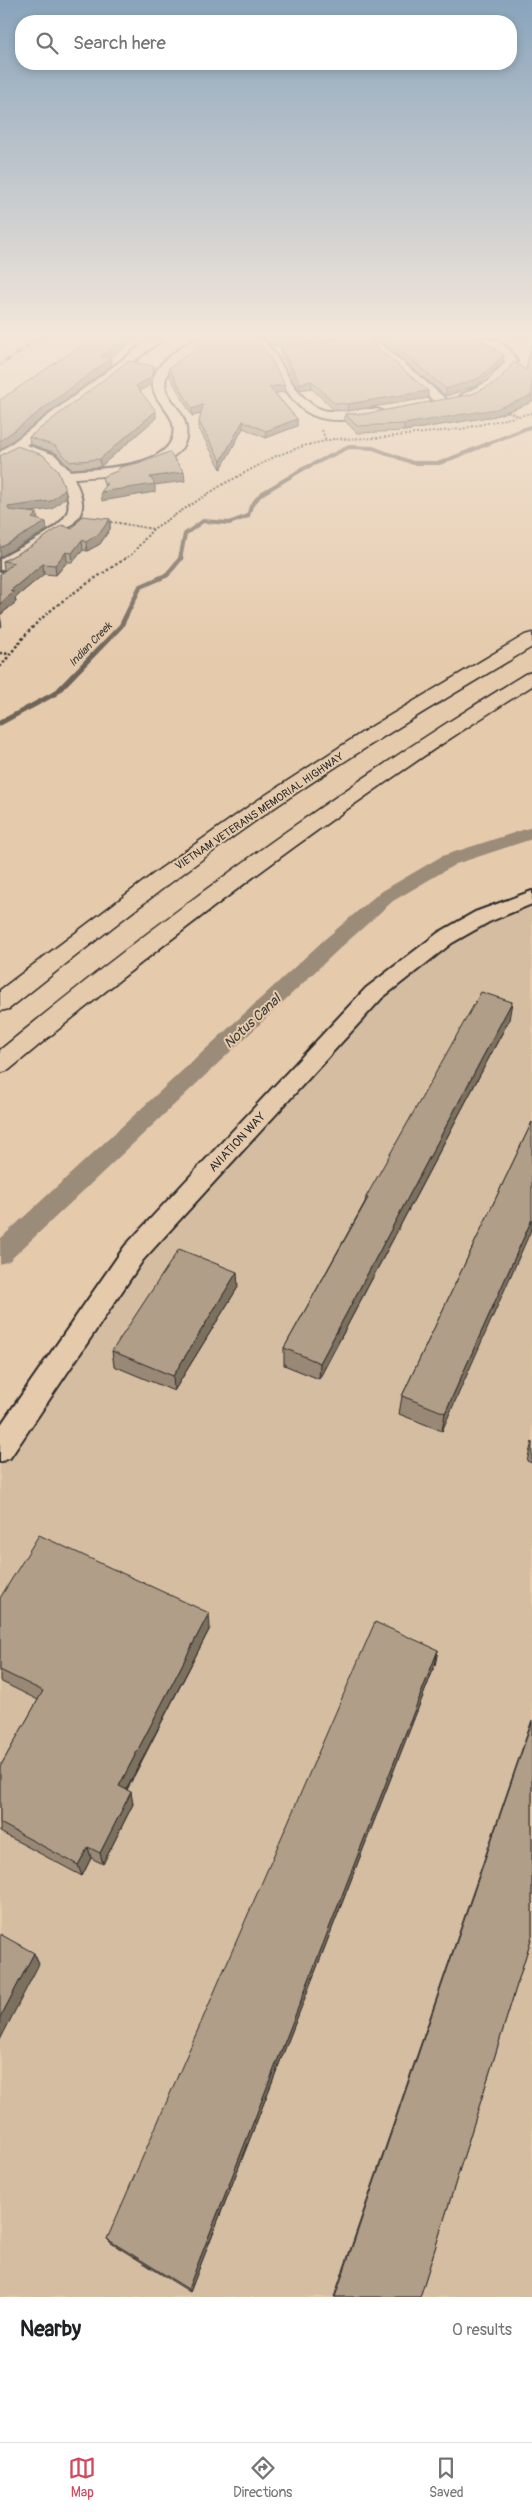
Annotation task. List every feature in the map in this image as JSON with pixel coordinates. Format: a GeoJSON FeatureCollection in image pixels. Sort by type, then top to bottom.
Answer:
{"type":"FeatureCollection","features":[{"type":"Feature","properties":{"kind":"highway","name":"VIETNAM VETERANS MEMORIAL HIGHWAY"},"geometry":{"type":"LineString","coordinates":[[0,1003],[110,917],[226,831],[378,730],[532,639]]}},
{"type":"Feature","properties":{"kind":"highway"},"geometry":{"type":"LineString","coordinates":[[0,1064],[93,986],[270,850],[448,729],[532,678]]}},
{"type":"Feature","properties":{"kind":"street"},"geometry":{"type":"LineString","coordinates":[[67,475],[139,466],[160,461],[173,452],[176,445]]}},
{"type":"Feature","properties":{"kind":"street"},"geometry":{"type":"LineString","coordinates":[[0,458],[17,446],[53,458],[67,475],[76,500],[73,515],[54,533],[0,566]]}},
{"type":"Feature","properties":{"kind":"street","name":"AVIATION WAY"},"geometry":{"type":"LineString","coordinates":[[0,1449],[134,1253],[374,993],[445,938],[482,917],[532,897]]}},
{"type":"Feature","properties":{"kind":"path"},"geometry":{"type":"LineString","coordinates":[[0,667],[30,630],[52,610],[72,593],[132,554],[153,530],[222,485],[276,456],[307,445]]}},
{"type":"Feature","properties":{"kind":"path"},"geometry":{"type":"LineString","coordinates":[[73,515],[153,530]]}},
{"type":"Feature","properties":{"kind":"path"},"geometry":{"type":"LineString","coordinates":[[0,653],[9,654]]}},
{"type":"Feature","properties":{"kind":"shaded area"},"geometry":{"type":"Polygon","coordinates":[[[532,897],[532,2297],[0,2297],[0,1449],[134,1253],[374,993],[445,938],[532,897]]]}},
{"type":"Feature","properties":{"kind":"building"},"geometry":{"type":"Polygon","coordinates":[[[53,445],[116,445],[100,459],[70,462],[53,445]]]}},
{"type":"Feature","properties":{"kind":"building"},"geometry":{"type":"Polygon","coordinates":[[[212,445],[230,445],[221,461],[212,445]]]}},
{"type":"Feature","properties":{"kind":"building"},"geometry":{"type":"Polygon","coordinates":[[[17,446],[43,455],[57,469],[65,489],[51,501],[8,507],[9,510],[37,513],[32,518],[46,522],[0,548],[0,456],[17,446]]]}},
{"type":"Feature","properties":{"kind":"building"},"geometry":{"type":"Polygon","coordinates":[[[169,452],[184,472],[150,477],[155,484],[101,492],[107,484],[104,484],[102,477],[117,471],[120,467],[147,461],[169,452]]]}},
{"type":"Feature","properties":{"kind":"building"},"geometry":{"type":"Polygon","coordinates":[[[82,516],[110,519],[99,534],[86,542],[82,540],[72,553],[66,552],[55,565],[43,564],[10,591],[14,592],[0,604],[0,574],[14,563],[3,561],[32,546],[62,525],[72,529],[82,516]]]}},
{"type":"Feature","properties":{"kind":"building"},"geometry":{"type":"Polygon","coordinates":[[[481,992],[512,1002],[320,1363],[284,1348],[368,1198],[366,1197],[481,992]]]}},
{"type":"Feature","properties":{"kind":"building"},"geometry":{"type":"Polygon","coordinates":[[[532,1122],[532,1219],[445,1413],[402,1396],[532,1122]]]}},
{"type":"Feature","properties":{"kind":"building"},"geometry":{"type":"Polygon","coordinates":[[[179,1249],[237,1272],[173,1376],[112,1351],[179,1249]]]}},
{"type":"Feature","properties":{"kind":"building"},"geometry":{"type":"Polygon","coordinates":[[[39,1535],[209,1613],[119,1786],[131,1792],[100,1853],[88,1847],[78,1865],[0,1823],[0,1767],[43,1691],[0,1670],[0,1598],[39,1535]]]}},
{"type":"Feature","properties":{"kind":"building"},"geometry":{"type":"Polygon","coordinates":[[[375,1622],[438,1650],[188,2289],[107,2239],[375,1622]]]}},
{"type":"Feature","properties":{"kind":"building"},"geometry":{"type":"Polygon","coordinates":[[[532,1722],[532,1936],[420,2297],[335,2297],[532,1722]]]}},
{"type":"Feature","properties":{"kind":"building"},"geometry":{"type":"Polygon","coordinates":[[[0,1934],[34,1953],[0,2018],[0,1934]]]}},
{"type":"Feature","properties":{"kind":"waterway","name":"Indian Creek"},"geometry":{"type":"LineString","coordinates":[[180,559],[185,534],[203,521],[229,523],[248,516],[251,506],[261,494],[303,469],[349,447],[373,448],[413,463],[440,463],[484,445]]}},
{"type":"Feature","properties":{"kind":"waterway","name":"Indian Creek"},"geometry":{"type":"LineString","coordinates":[[0,723],[56,693],[121,626],[140,587],[167,575],[181,558]]}},
{"type":"Feature","properties":{"kind":"waterway","name":"Notus Canal"},"geometry":{"type":"LineString","coordinates":[[0,1254],[332,944],[386,897],[449,860],[532,833]]}}]}
